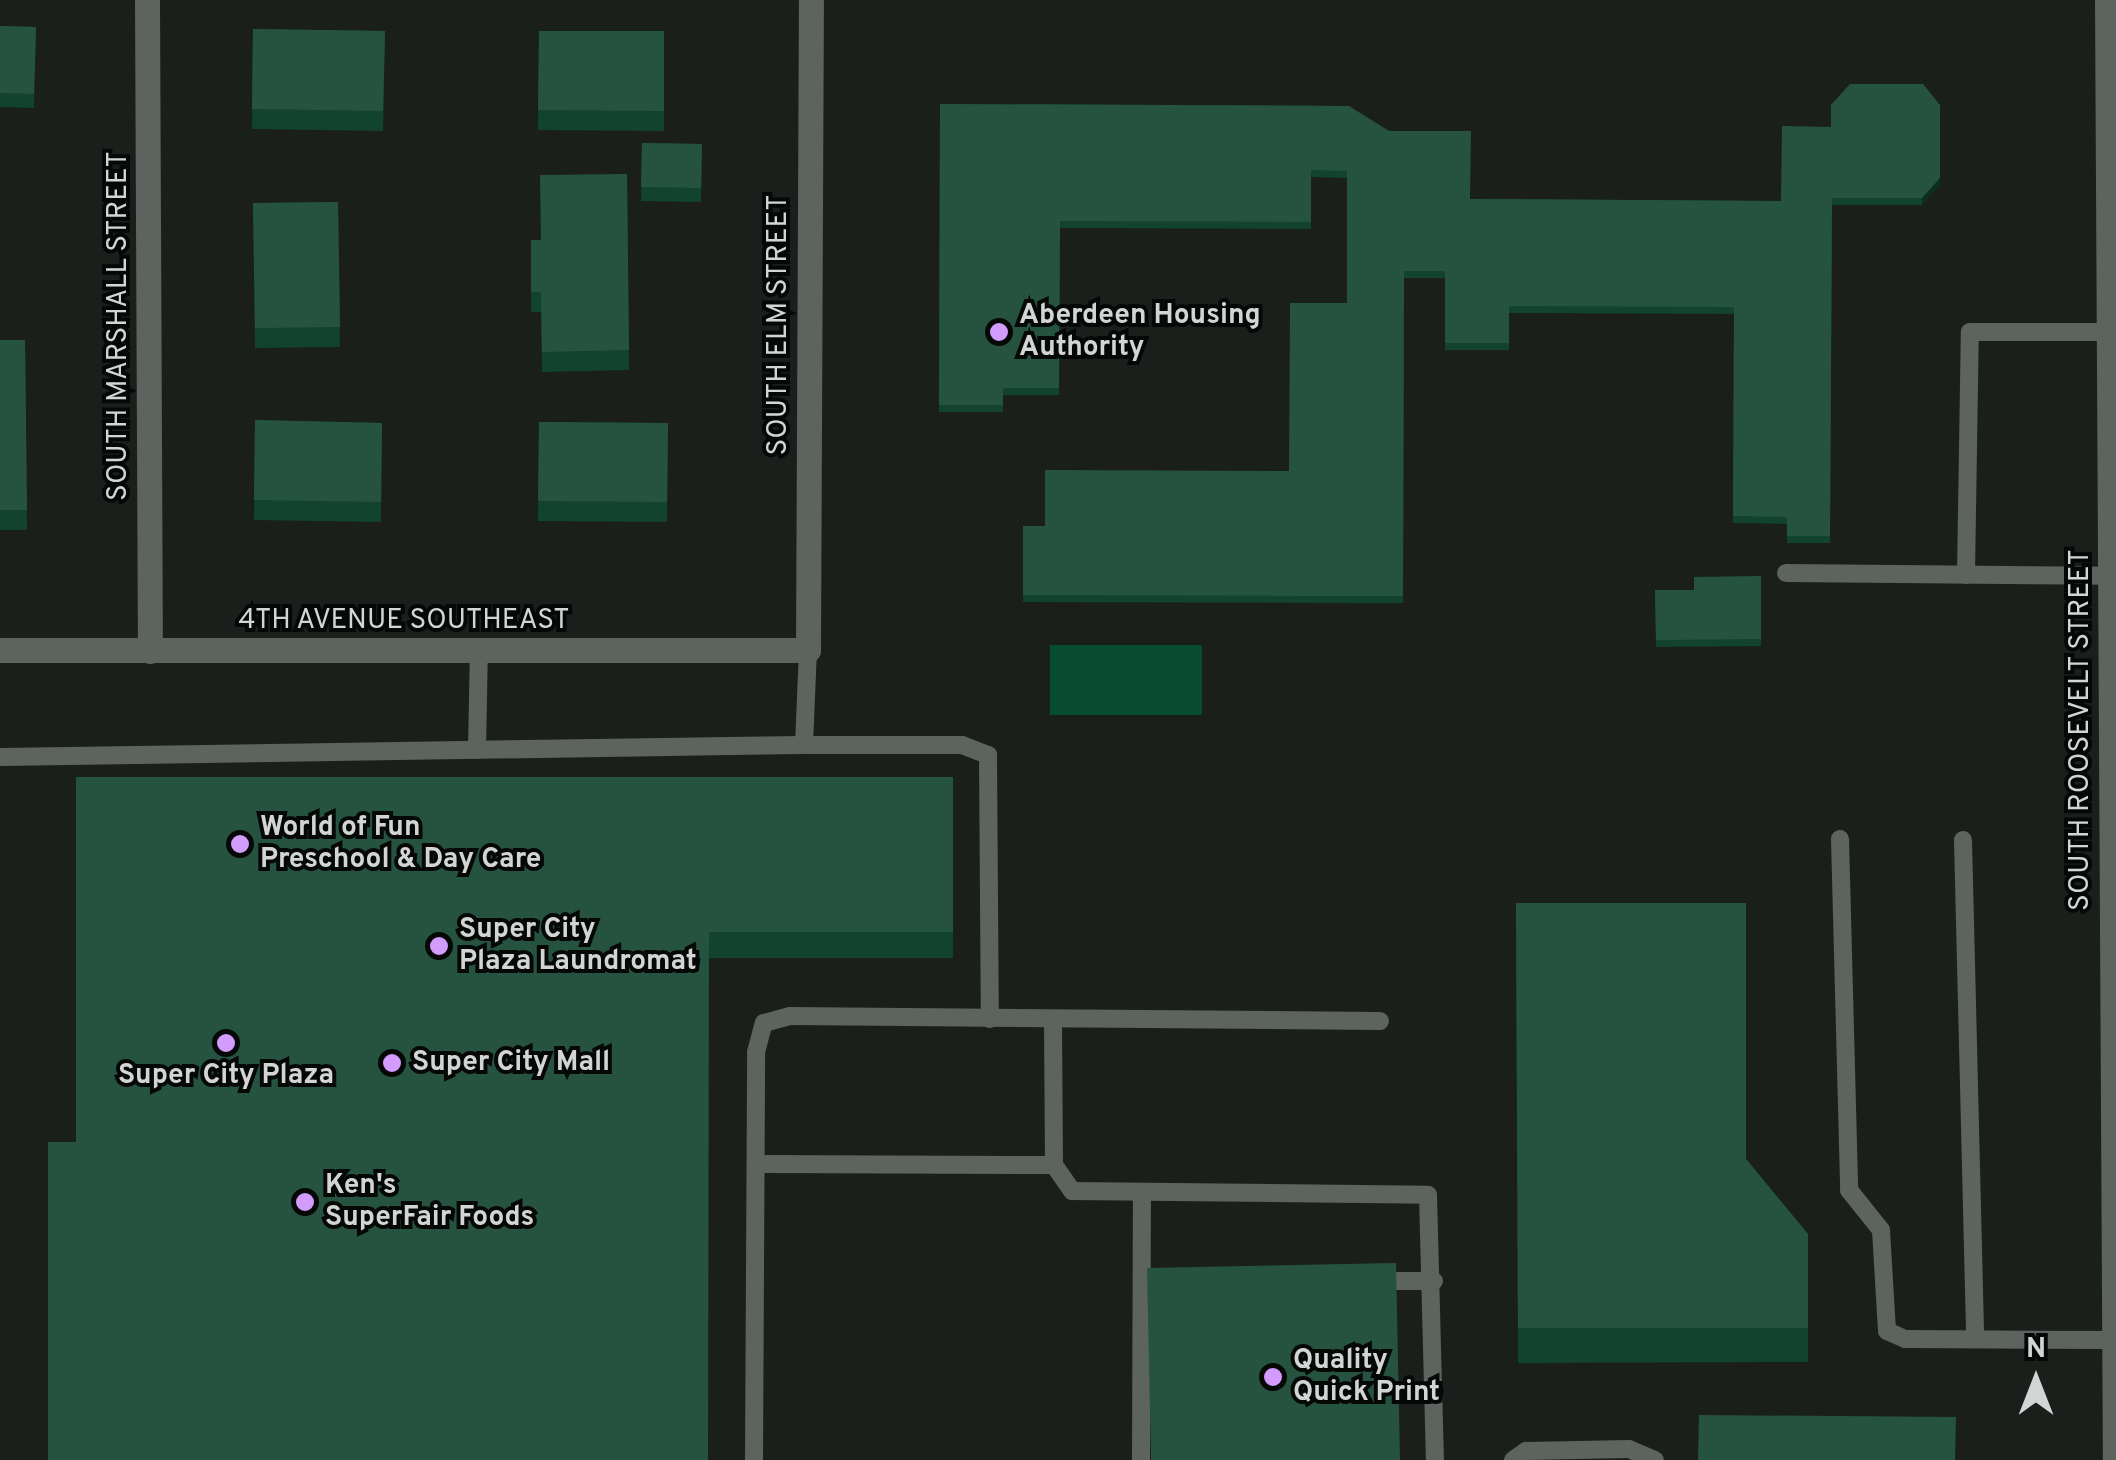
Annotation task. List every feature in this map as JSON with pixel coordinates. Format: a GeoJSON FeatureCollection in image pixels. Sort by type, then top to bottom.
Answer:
{"type":"FeatureCollection","features":[{"type":"Feature","properties":{"kind":"street","name":"SOUTH MARSHALL STREET"},"geometry":{"type":"LineString","coordinates":[[147,0],[150,651]]}},
{"type":"Feature","properties":{"kind":"street","name":"SOUTH ELM STREET"},"geometry":{"type":"LineString","coordinates":[[808,650],[811,0]]}},
{"type":"Feature","properties":{"kind":"street","name":"SOUTH ROOSEVELT STREET"},"geometry":{"type":"LineString","coordinates":[[2107,0],[2115,1460]]}},
{"type":"Feature","properties":{"kind":"street","name":"4TH AVENUE SOUTHEAST"},"geometry":{"type":"LineString","coordinates":[[0,650],[808,650]]}},
{"type":"Feature","properties":{"kind":"lane"},"geometry":{"type":"LineString","coordinates":[[1966,575],[1970,332],[2109,332]]}},
{"type":"Feature","properties":{"kind":"lane"},"geometry":{"type":"LineString","coordinates":[[1786,573],[2110,576]]}},
{"type":"Feature","properties":{"kind":"lane"},"geometry":{"type":"LineString","coordinates":[[477,750],[478,650]]}},
{"type":"Feature","properties":{"kind":"lane"},"geometry":{"type":"LineString","coordinates":[[804,745],[808,650]]}},
{"type":"Feature","properties":{"kind":"lane"},"geometry":{"type":"LineString","coordinates":[[0,756],[962,745],[988,755],[990,1019]]}},
{"type":"Feature","properties":{"kind":"lane"},"geometry":{"type":"LineString","coordinates":[[1840,839],[1849,1190],[1881,1230],[1887,1332],[1975,1339],[2112,1340]]}},
{"type":"Feature","properties":{"kind":"lane"},"geometry":{"type":"LineString","coordinates":[[1963,840],[1975,1339]]}},
{"type":"Feature","properties":{"kind":"lane"},"geometry":{"type":"LineString","coordinates":[[754,1460],[757,1164],[764,1023],[990,1019],[1380,1021]]}},
{"type":"Feature","properties":{"kind":"lane"},"geometry":{"type":"LineString","coordinates":[[1053,1019],[1054,1165],[1072,1191],[1428,1195],[1434,1281],[1436,1460]]}},
{"type":"Feature","properties":{"kind":"lane"},"geometry":{"type":"LineString","coordinates":[[757,1164],[1054,1165]]}},
{"type":"Feature","properties":{"kind":"lane"},"geometry":{"type":"LineString","coordinates":[[1141,1460],[1142,1192]]}},
{"type":"Feature","properties":{"kind":"lane"},"geometry":{"type":"LineString","coordinates":[[1143,1280],[1162,1280]]}},
{"type":"Feature","properties":{"kind":"lane"},"geometry":{"type":"LineString","coordinates":[[1356,1280],[1434,1281]]}},
{"type":"Feature","properties":{"kind":"lane"},"geometry":{"type":"LineString","coordinates":[[1513,1460],[1526,1452],[1628,1448],[1655,1460]]}},
{"type":"Feature","properties":{"kind":"green space"},"geometry":{"type":"Polygon","coordinates":[[[1050,645],[1202,645],[1202,715],[1050,715],[1050,645]]]}},
{"type":"Feature","properties":{"kind":"building"},"geometry":{"type":"Polygon","coordinates":[[[0,26],[36,27],[34,94],[0,93],[0,26]]]}},
{"type":"Feature","properties":{"kind":"building"},"geometry":{"type":"Polygon","coordinates":[[[253,29],[385,31],[383,111],[252,109],[253,29]]]}},
{"type":"Feature","properties":{"kind":"building"},"geometry":{"type":"Polygon","coordinates":[[[539,31],[664,31],[664,111],[538,110],[539,31]]]}},
{"type":"Feature","properties":{"kind":"building","name":"Aberdeen Housing Authority"},"geometry":{"type":"Polygon","coordinates":[[[1850,84],[1923,84],[1940,105],[1940,178],[1922,198],[1832,198],[1830,536],[1787,536],[1787,517],[1733,516],[1734,307],[1509,306],[1509,343],[1445,343],[1445,271],[1404,271],[1403,596],[1023,595],[1023,526],[1045,526],[1045,470],[1289,471],[1290,303],[1347,303],[1347,171],[1311,170],[1311,222],[1060,221],[1059,388],[1003,388],[1003,405],[939,405],[940,104],[1349,106],[1389,131],[1471,131],[1470,199],[1781,201],[1782,126],[1831,127],[1831,105],[1850,84]]]}},
{"type":"Feature","properties":{"kind":"building"},"geometry":{"type":"Polygon","coordinates":[[[642,143],[702,144],[701,188],[641,187],[642,143]]]}},
{"type":"Feature","properties":{"kind":"building"},"geometry":{"type":"Polygon","coordinates":[[[627,174],[629,350],[542,352],[541,292],[531,292],[531,240],[541,240],[540,175],[627,174]]]}},
{"type":"Feature","properties":{"kind":"building"},"geometry":{"type":"Polygon","coordinates":[[[338,202],[340,327],[255,328],[253,203],[338,202]]]}},
{"type":"Feature","properties":{"kind":"building"},"geometry":{"type":"Polygon","coordinates":[[[0,340],[25,340],[27,510],[0,510],[0,340]]]}},
{"type":"Feature","properties":{"kind":"building"},"geometry":{"type":"Polygon","coordinates":[[[255,420],[382,423],[381,502],[254,500],[255,420]]]}},
{"type":"Feature","properties":{"kind":"building"},"geometry":{"type":"Polygon","coordinates":[[[539,422],[668,423],[667,502],[538,501],[539,422]]]}},
{"type":"Feature","properties":{"kind":"building"},"geometry":{"type":"Polygon","coordinates":[[[1761,576],[1761,639],[1656,640],[1655,590],[1694,590],[1694,577],[1761,576]]]}},
{"type":"Feature","properties":{"kind":"building","name":"Super City Mall"},"geometry":{"type":"Polygon","coordinates":[[[76,777],[953,777],[953,932],[709,932],[708,1460],[48,1460],[48,1142],[76,1142],[76,777]]]}},
{"type":"Feature","properties":{"kind":"building"},"geometry":{"type":"Polygon","coordinates":[[[1516,903],[1746,903],[1746,1159],[1808,1234],[1808,1328],[1518,1328],[1516,903]]]}},
{"type":"Feature","properties":{"kind":"building","name":"Quality Quick Print"},"geometry":{"type":"Polygon","coordinates":[[[1396,1263],[1400,1460],[1151,1460],[1147,1268],[1396,1263]]]}},
{"type":"Feature","properties":{"kind":"building"},"geometry":{"type":"Polygon","coordinates":[[[1699,1415],[1956,1417],[1955,1460],[1698,1460],[1699,1415]]]}},
{"type":"Feature","properties":{"kind":"place","name":"Aberdeen Housing Authority"},"geometry":{"type":"Point","coordinates":[999,332]}},
{"type":"Feature","properties":{"kind":"place","name":"World of Fun Preschool & Day Care"},"geometry":{"type":"Point","coordinates":[240,844]}},
{"type":"Feature","properties":{"kind":"place","name":"Super City Plaza Laundromat"},"geometry":{"type":"Point","coordinates":[439,946]}},
{"type":"Feature","properties":{"kind":"place","name":"Super City Plaza"},"geometry":{"type":"Point","coordinates":[226,1043]}},
{"type":"Feature","properties":{"kind":"place","name":"Super City Mall"},"geometry":{"type":"Point","coordinates":[392,1063]}},
{"type":"Feature","properties":{"kind":"place","name":"Ken's SuperFair Foods"},"geometry":{"type":"Point","coordinates":[305,1202]}},
{"type":"Feature","properties":{"kind":"place","name":"Quality Quick Print"},"geometry":{"type":"Point","coordinates":[1273,1377]}}]}
